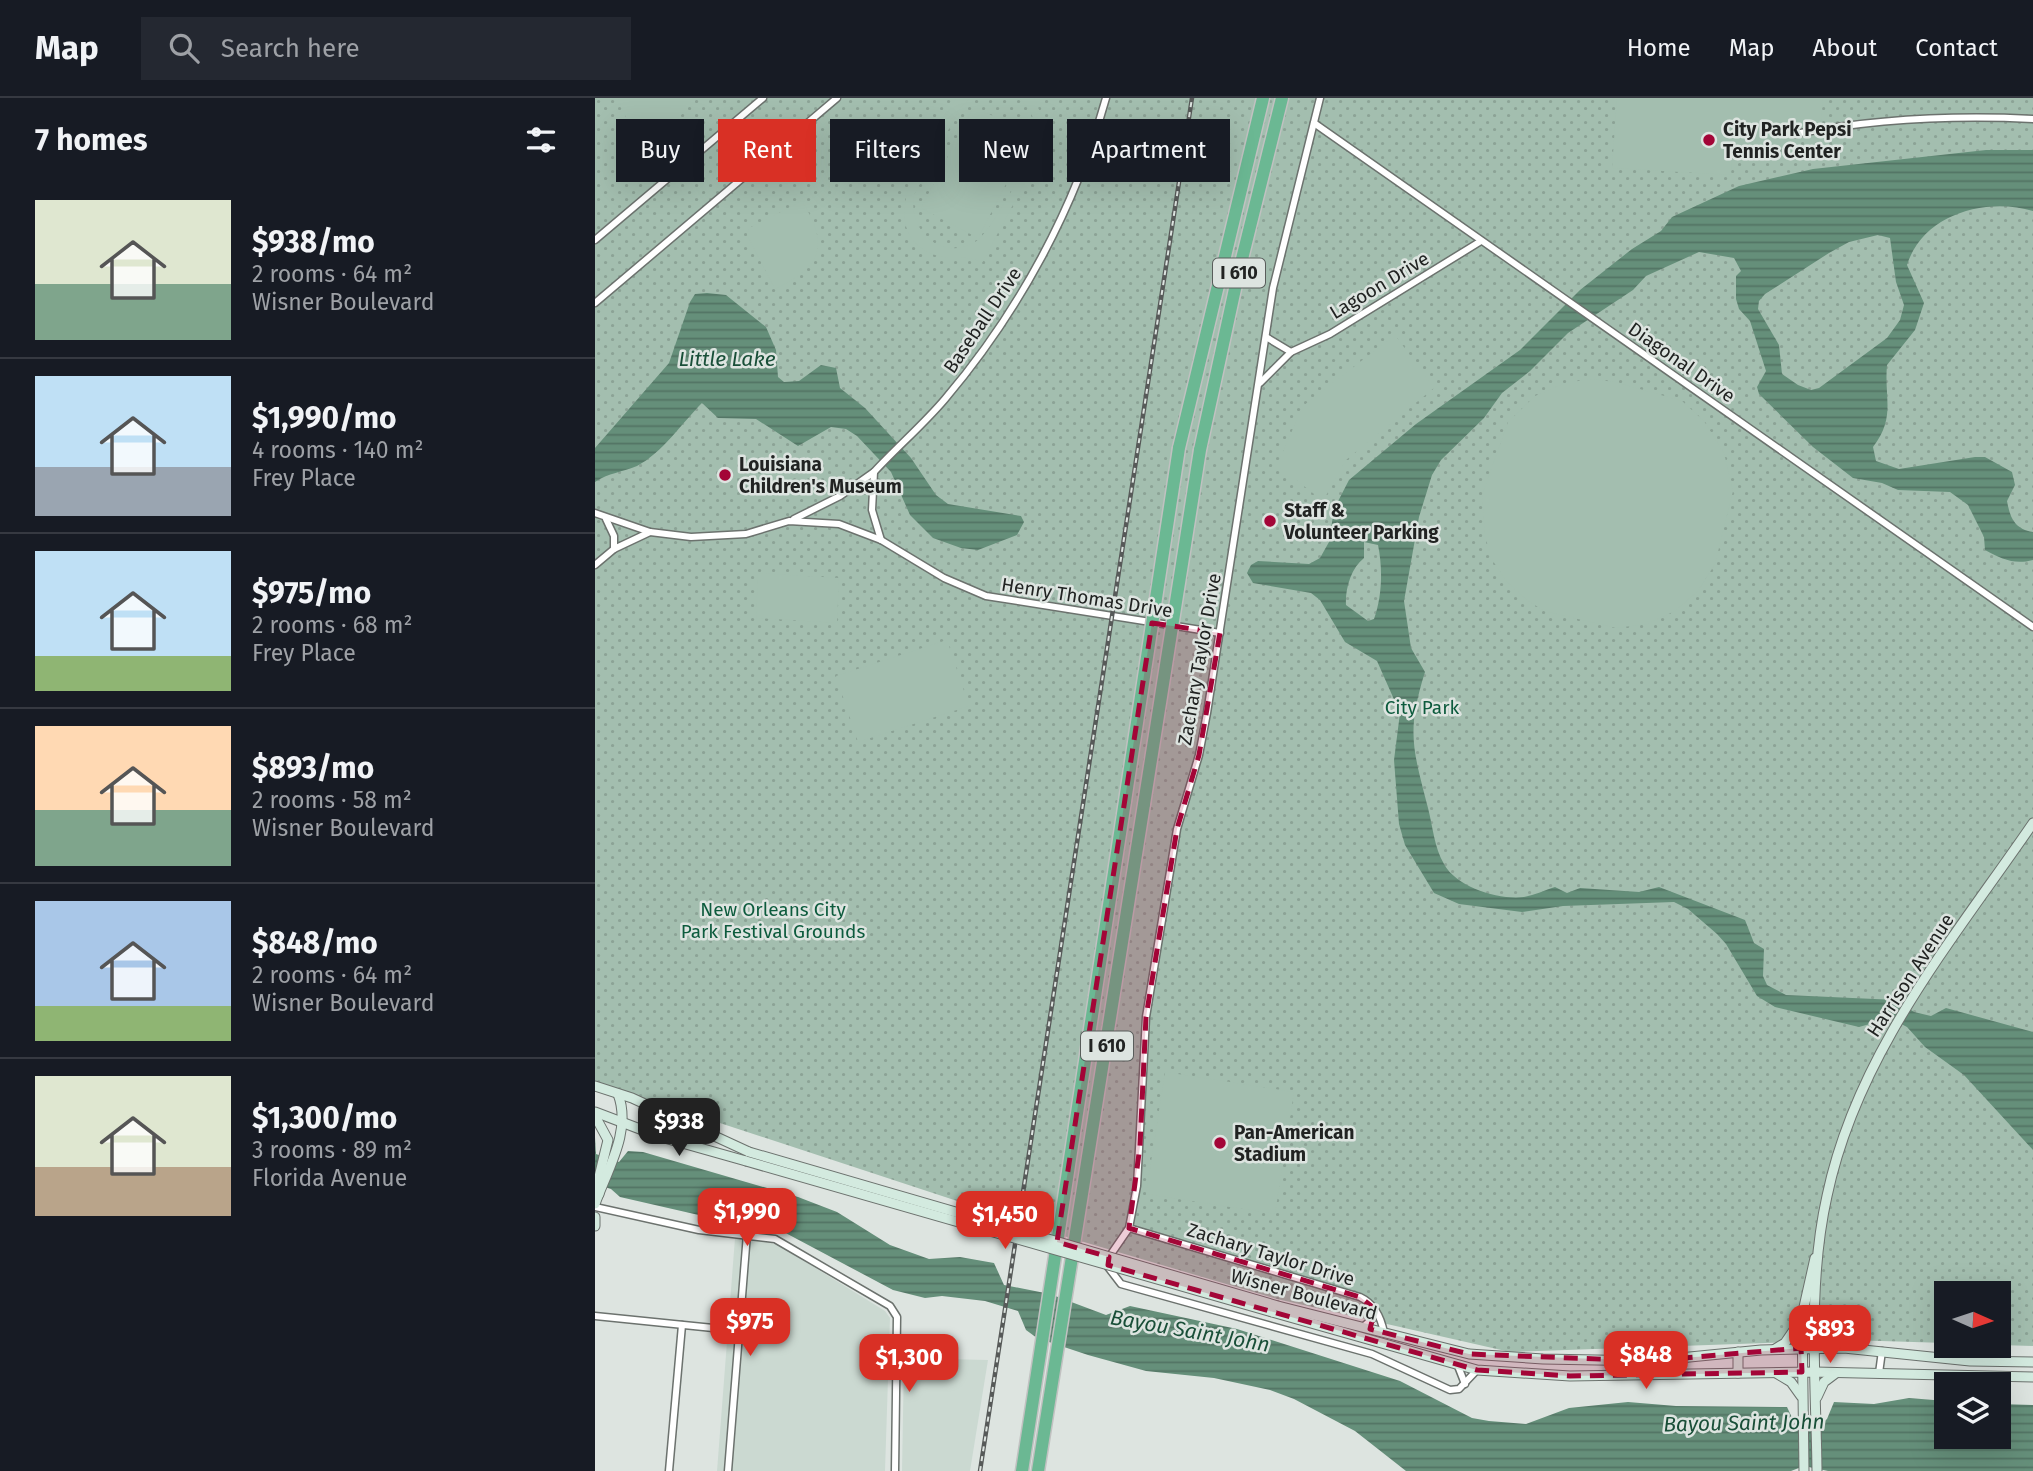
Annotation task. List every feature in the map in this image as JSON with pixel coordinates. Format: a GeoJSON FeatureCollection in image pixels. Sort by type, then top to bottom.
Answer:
{"type":"FeatureCollection","features":[{"type":"Feature","properties":{"kind":"highway","name":"I 610"},"geometry":{"type":"LineString","coordinates":[[1022,1471],[1179,448],[1262,98]]}},
{"type":"Feature","properties":{"kind":"highway","name":"I 610"},"geometry":{"type":"LineString","coordinates":[[1038,1471],[1200,450],[1238,275],[1282,98]]}},
{"type":"Feature","properties":{"kind":"street"},"geometry":{"type":"LineString","coordinates":[[595,240],[762,98]]}},
{"type":"Feature","properties":{"kind":"street"},"geometry":{"type":"LineString","coordinates":[[595,303],[837,98]]}},
{"type":"Feature","properties":{"kind":"street","name":"Baseball Drive"},"geometry":{"type":"LineString","coordinates":[[789,521],[840,496],[877,470],[912,436],[975,360],[1033,273],[1068,204],[1106,98]]}},
{"type":"Feature","properties":{"kind":"street","name":"Zachary Taylor Drive"},"geometry":{"type":"LineString","coordinates":[[1320,98],[1273,288],[1199,755],[1177,829],[1146,1017],[1140,1146],[1129,1228],[1109,1257],[1108,1267],[1121,1284],[1372,1354],[1450,1390],[1459,1389],[1465,1384]]}},
{"type":"Feature","properties":{"kind":"street"},"geometry":{"type":"LineString","coordinates":[[1795,134],[1837,126],[1912,119],[2033,119]]}},
{"type":"Feature","properties":{"kind":"street","name":"Diagonal Drive"},"geometry":{"type":"LineString","coordinates":[[1314,123],[2033,626]]}},
{"type":"Feature","properties":{"kind":"street","name":"Lagoon Drive"},"geometry":{"type":"LineString","coordinates":[[1260,383],[1291,352],[1330,334],[1481,241]]}},
{"type":"Feature","properties":{"kind":"street"},"geometry":{"type":"LineString","coordinates":[[1266,337],[1291,352]]}},
{"type":"Feature","properties":{"kind":"street"},"geometry":{"type":"LineString","coordinates":[[877,470],[872,510],[881,540]]}},
{"type":"Feature","properties":{"kind":"street","name":"Henry Thomas Drive"},"geometry":{"type":"LineString","coordinates":[[595,513],[650,532],[722,536],[746,534],[789,521],[839,524],[881,540],[944,578],[986,596],[1220,633]]}},
{"type":"Feature","properties":{"kind":"street"},"geometry":{"type":"LineString","coordinates":[[606,519],[614,536],[614,549]]}},
{"type":"Feature","properties":{"kind":"street"},"geometry":{"type":"LineString","coordinates":[[595,565],[614,549],[650,532]]}},
{"type":"Feature","properties":{"kind":"street","name":"Harrison Avenue"},"geometry":{"type":"LineString","coordinates":[[1817,1471],[1815,1313],[1821,1239],[1827,1196],[1851,1112],[1889,1031],[2033,823]]}},
{"type":"Feature","properties":{"kind":"street","name":"Wisner Boulevard"},"geometry":{"type":"LineString","coordinates":[[597,1088],[618,1094],[747,1156]]}},
{"type":"Feature","properties":{"kind":"street"},"geometry":{"type":"LineString","coordinates":[[618,1094],[624,1115],[608,1158],[595,1206],[699,1230],[747,1234],[786,1244],[890,1307],[897,1317],[895,1471]]}},
{"type":"Feature","properties":{"kind":"street"},"geometry":{"type":"LineString","coordinates":[[595,1114],[608,1140],[608,1158]]}},
{"type":"Feature","properties":{"kind":"street","name":"Wisner Boulevard"},"geometry":{"type":"LineString","coordinates":[[595,1114],[622,1124],[747,1156],[1275,1309],[1477,1370],[1542,1374],[1836,1372],[2033,1377]]}},
{"type":"Feature","properties":{"kind":"street"},"geometry":{"type":"LineString","coordinates":[[595,1217],[595,1226]]}},
{"type":"Feature","properties":{"kind":"street","name":"Zachary Taylor Drive"},"geometry":{"type":"LineString","coordinates":[[1129,1228],[1360,1297],[1369,1301],[1375,1309]]}},
{"type":"Feature","properties":{"kind":"street"},"geometry":{"type":"LineString","coordinates":[[728,1471],[747,1234]]}},
{"type":"Feature","properties":{"kind":"street","name":"Harrison Avenue"},"geometry":{"type":"LineString","coordinates":[[1804,1471],[1802,1316],[1821,1239]]}},
{"type":"Feature","properties":{"kind":"street","name":"Wisner Boulevard"},"geometry":{"type":"LineString","coordinates":[[1275,1309],[1362,1327],[1469,1354],[1543,1359],[1649,1361],[1774,1349],[1844,1348],[1970,1361],[2033,1363]]}},
{"type":"Feature","properties":{"kind":"street"},"geometry":{"type":"LineString","coordinates":[[1362,1327],[1373,1318],[1375,1309]]}},
{"type":"Feature","properties":{"kind":"street"},"geometry":{"type":"LineString","coordinates":[[1375,1309],[1384,1333]]}},
{"type":"Feature","properties":{"kind":"street"},"geometry":{"type":"LineString","coordinates":[[1815,1313],[1824,1335],[1844,1348]]}},
{"type":"Feature","properties":{"kind":"street"},"geometry":{"type":"LineString","coordinates":[[595,1316],[723,1329]]}},
{"type":"Feature","properties":{"kind":"street"},"geometry":{"type":"LineString","coordinates":[[1774,1349],[1792,1335],[1802,1316]]}},
{"type":"Feature","properties":{"kind":"street"},"geometry":{"type":"LineString","coordinates":[[669,1471],[682,1325]]}},
{"type":"Feature","properties":{"kind":"street"},"geometry":{"type":"LineString","coordinates":[[1879,1373],[1882,1350]]}},
{"type":"Feature","properties":{"kind":"street"},"geometry":{"type":"LineString","coordinates":[[1738,1352],[1738,1373]]}},
{"type":"Feature","properties":{"kind":"street"},"geometry":{"type":"LineString","coordinates":[[1542,1374],[1543,1359]]}},
{"type":"Feature","properties":{"kind":"street"},"geometry":{"type":"LineString","coordinates":[[1458,1366],[1465,1384],[1477,1370]]}},
{"type":"Feature","properties":{"kind":"street"},"geometry":{"type":"LineString","coordinates":[[1775,1372],[1791,1382],[1802,1398]]}},
{"type":"Feature","properties":{"kind":"street"},"geometry":{"type":"LineString","coordinates":[[1816,1399],[1824,1382],[1836,1372]]}},
{"type":"Feature","properties":{"kind":"highlighted area"},"geometry":{"type":"Polygon","coordinates":[[[1152,623],[1220,633],[1199,755],[1177,829],[1146,1017],[1140,1146],[1129,1228],[1360,1297],[1375,1309],[1370,1329],[1469,1354],[1649,1361],[1801,1348],[1802,1372],[1570,1376],[1477,1370],[1108,1265],[1109,1257],[1057,1242],[1152,623]]]}},
{"type":"Feature","properties":{"kind":"shaded area"},"geometry":{"type":"Polygon","coordinates":[[[735,1238],[763,1240],[780,1246],[885,1311],[890,1318],[885,1471],[717,1471],[735,1238]]]}},
{"type":"Feature","properties":{"kind":"shaded area"},"geometry":{"type":"Polygon","coordinates":[[[904,1358],[988,1360],[970,1471],[902,1471],[904,1358]]]}},
{"type":"Feature","properties":{"kind":"green space","name":"City Park"},"geometry":{"type":"Polygon","coordinates":[[[595,98],[2033,98],[2033,1346],[2011,1345],[2011,1281],[1934,1281],[1934,1343],[1848,1340],[1510,1352],[1277,1299],[1067,1237],[595,1082],[595,98]]]}},
{"type":"Feature","properties":{"kind":"green space"},"geometry":{"type":"Polygon","coordinates":[[[618,98],[694,98],[678,119],[626,119],[618,98]]]}},
{"type":"Feature","properties":{"kind":"green space"},"geometry":{"type":"Polygon","coordinates":[[[956,98],[970,98],[960,108],[945,136],[944,119],[956,98]]]}},
{"type":"Feature","properties":{"kind":"green space"},"geometry":{"type":"Polygon","coordinates":[[[1019,98],[1034,98],[1043,119],[1033,119],[1019,98]]]}},
{"type":"Feature","properties":{"kind":"green space","name":"City Park Pepsi Tennis Center"},"geometry":{"type":"Polygon","coordinates":[[[1617,98],[1823,98],[1820,136],[1774,147],[1733,144],[1731,175],[1612,168],[1617,98]]]}},
{"type":"Feature","properties":{"kind":"green space"},"geometry":{"type":"Polygon","coordinates":[[[974,106],[999,119],[967,119],[974,106]]]}},
{"type":"Feature","properties":{"kind":"green space"},"geometry":{"type":"Polygon","coordinates":[[[959,135],[959,182],[1007,182],[978,238],[921,208],[935,182],[945,182],[945,162],[959,135]]]}},
{"type":"Feature","properties":{"kind":"green space"},"geometry":{"type":"Polygon","coordinates":[[[911,182],[921,182],[915,193],[913,206],[921,229],[938,245],[962,247],[975,242],[982,235],[1016,182],[1025,182],[982,263],[970,258],[935,255],[915,242],[906,225],[905,204],[911,182]]]}},
{"type":"Feature","properties":{"kind":"green space"},"geometry":{"type":"Polygon","coordinates":[[[802,201],[816,231],[816,254],[803,272],[775,289],[747,235],[749,228],[802,201]]]}},
{"type":"Feature","properties":{"kind":"green space"},"geometry":{"type":"Polygon","coordinates":[[[1395,335],[1434,388],[1346,460],[1323,501],[1277,465],[1303,406],[1395,335]]]}},
{"type":"Feature","properties":{"kind":"green space"},"geometry":{"type":"Polygon","coordinates":[[[1591,379],[1615,382],[1682,401],[1704,421],[1724,453],[1733,491],[1715,564],[1698,591],[1675,611],[1647,624],[1616,628],[1544,611],[1507,582],[1493,561],[1485,537],[1482,495],[1508,422],[1535,396],[1565,383],[1591,379]]]}},
{"type":"Feature","properties":{"kind":"green space"},"geometry":{"type":"Polygon","coordinates":[[[758,573],[839,578],[837,623],[756,618],[758,573]]]}},
{"type":"Feature","properties":{"kind":"green space"},"geometry":{"type":"Polygon","coordinates":[[[947,640],[969,706],[858,742],[836,676],[947,640]]]}},
{"type":"Feature","properties":{"kind":"green space","name":"Pan-American Stadium"},"geometry":{"type":"Polygon","coordinates":[[[1165,1072],[1294,1092],[1275,1214],[1146,1194],[1165,1072]]]}},
{"type":"Feature","properties":{"kind":"water"},"geometry":{"type":"Polygon","coordinates":[[[1986,150],[2033,150],[2033,211],[2015,207],[1977,208],[1942,222],[1927,233],[1915,247],[1907,265],[1924,303],[1915,330],[1887,365],[1887,417],[1873,447],[1876,461],[1899,469],[1985,457],[2012,472],[2015,485],[2007,501],[2008,507],[2017,525],[2033,532],[2033,560],[2008,560],[1985,550],[1984,537],[1968,505],[1950,492],[1898,490],[1882,483],[1853,478],[1813,447],[1759,394],[1757,387],[1766,371],[1750,321],[1739,309],[1736,299],[1736,276],[1741,271],[1734,258],[1699,252],[1646,276],[1633,290],[1568,333],[1530,371],[1502,393],[1484,418],[1441,460],[1432,475],[1419,517],[1404,601],[1411,648],[1425,672],[1415,710],[1415,755],[1436,844],[1444,864],[1458,880],[1479,891],[1514,897],[1528,896],[1555,887],[1567,893],[1580,888],[1639,892],[1659,887],[1745,920],[1754,943],[1764,949],[1763,976],[1767,985],[1786,995],[1897,1000],[1914,1012],[1931,1016],[1946,1008],[2033,1032],[2033,1150],[1964,1075],[1925,1047],[1907,1027],[1884,1015],[1877,1022],[1859,1027],[1775,1007],[1757,996],[1726,944],[1688,909],[1674,902],[1563,906],[1522,912],[1459,904],[1434,893],[1405,845],[1399,824],[1394,760],[1400,713],[1377,661],[1345,642],[1320,600],[1311,593],[1253,583],[1247,573],[1251,565],[1258,561],[1309,564],[1320,558],[1329,542],[1334,509],[1349,480],[1416,424],[1520,350],[1580,290],[1632,249],[1661,231],[1672,217],[1739,186],[1813,169],[1986,150]],[[1878,235],[1849,242],[1829,253],[1765,294],[1759,301],[1758,309],[1779,345],[1782,374],[1798,385],[1811,390],[1819,388],[1887,338],[1900,320],[1904,305],[1896,282],[1890,238],[1878,235]],[[1364,542],[1364,558],[1350,579],[1346,605],[1368,621],[1374,619],[1379,602],[1381,564],[1378,545],[1364,542]]]}},
{"type":"Feature","properties":{"kind":"water","name":"Little Lake"},"geometry":{"type":"Polygon","coordinates":[[[695,294],[726,295],[766,327],[776,350],[778,377],[784,382],[799,381],[821,365],[836,368],[840,388],[865,408],[911,458],[936,495],[948,504],[1021,516],[1024,522],[1017,535],[978,550],[961,548],[933,538],[910,515],[891,472],[857,436],[846,429],[831,427],[798,446],[756,419],[718,418],[702,403],[663,446],[646,460],[595,482],[595,448],[669,363],[690,302],[695,294]]]}},
{"type":"Feature","properties":{"kind":"water","name":"Bayou Saint John"},"geometry":{"type":"Polygon","coordinates":[[[595,1137],[596,1154],[619,1162],[628,1151],[643,1152],[798,1197],[837,1212],[890,1245],[929,1259],[960,1257],[994,1263],[1004,1285],[1050,1294],[1106,1315],[1130,1306],[1237,1329],[1400,1381],[1472,1418],[1489,1421],[1526,1424],[1569,1408],[1628,1402],[1676,1406],[1787,1407],[1795,1424],[1815,1429],[1827,1419],[1834,1402],[1874,1404],[1909,1398],[1934,1400],[1934,1449],[2011,1449],[2011,1404],[2033,1405],[2033,1471],[1828,1471],[1804,1466],[1791,1471],[1406,1471],[1355,1431],[1294,1399],[1270,1390],[1214,1378],[1146,1371],[1088,1355],[1037,1338],[1026,1330],[1018,1311],[985,1301],[942,1296],[925,1298],[893,1290],[763,1221],[703,1216],[620,1197],[611,1189],[595,1184],[595,1137]]]}},
{"type":"Feature","properties":{"kind":"railway"},"geometry":{"type":"LineString","coordinates":[[980,1471],[1192,98]]}},
{"type":"Feature","properties":{"kind":"place","name":"City Park Pepsi Tennis Center"},"geometry":{"type":"Point","coordinates":[1709,140]}},
{"type":"Feature","properties":{"kind":"place","name":"Louisiana Children's Museum"},"geometry":{"type":"Point","coordinates":[725,475]}},
{"type":"Feature","properties":{"kind":"place","name":"Staff & Volunteer Parking"},"geometry":{"type":"Point","coordinates":[1270,521]}},
{"type":"Feature","properties":{"kind":"place","name":"Pan-American Stadium"},"geometry":{"type":"Point","coordinates":[1220,1143]}},
{"type":"Feature","properties":{"kind":"park label","name":"New Orleans City Park Festival Grounds"},"geometry":{"type":"Point","coordinates":[773,920]}}]}
